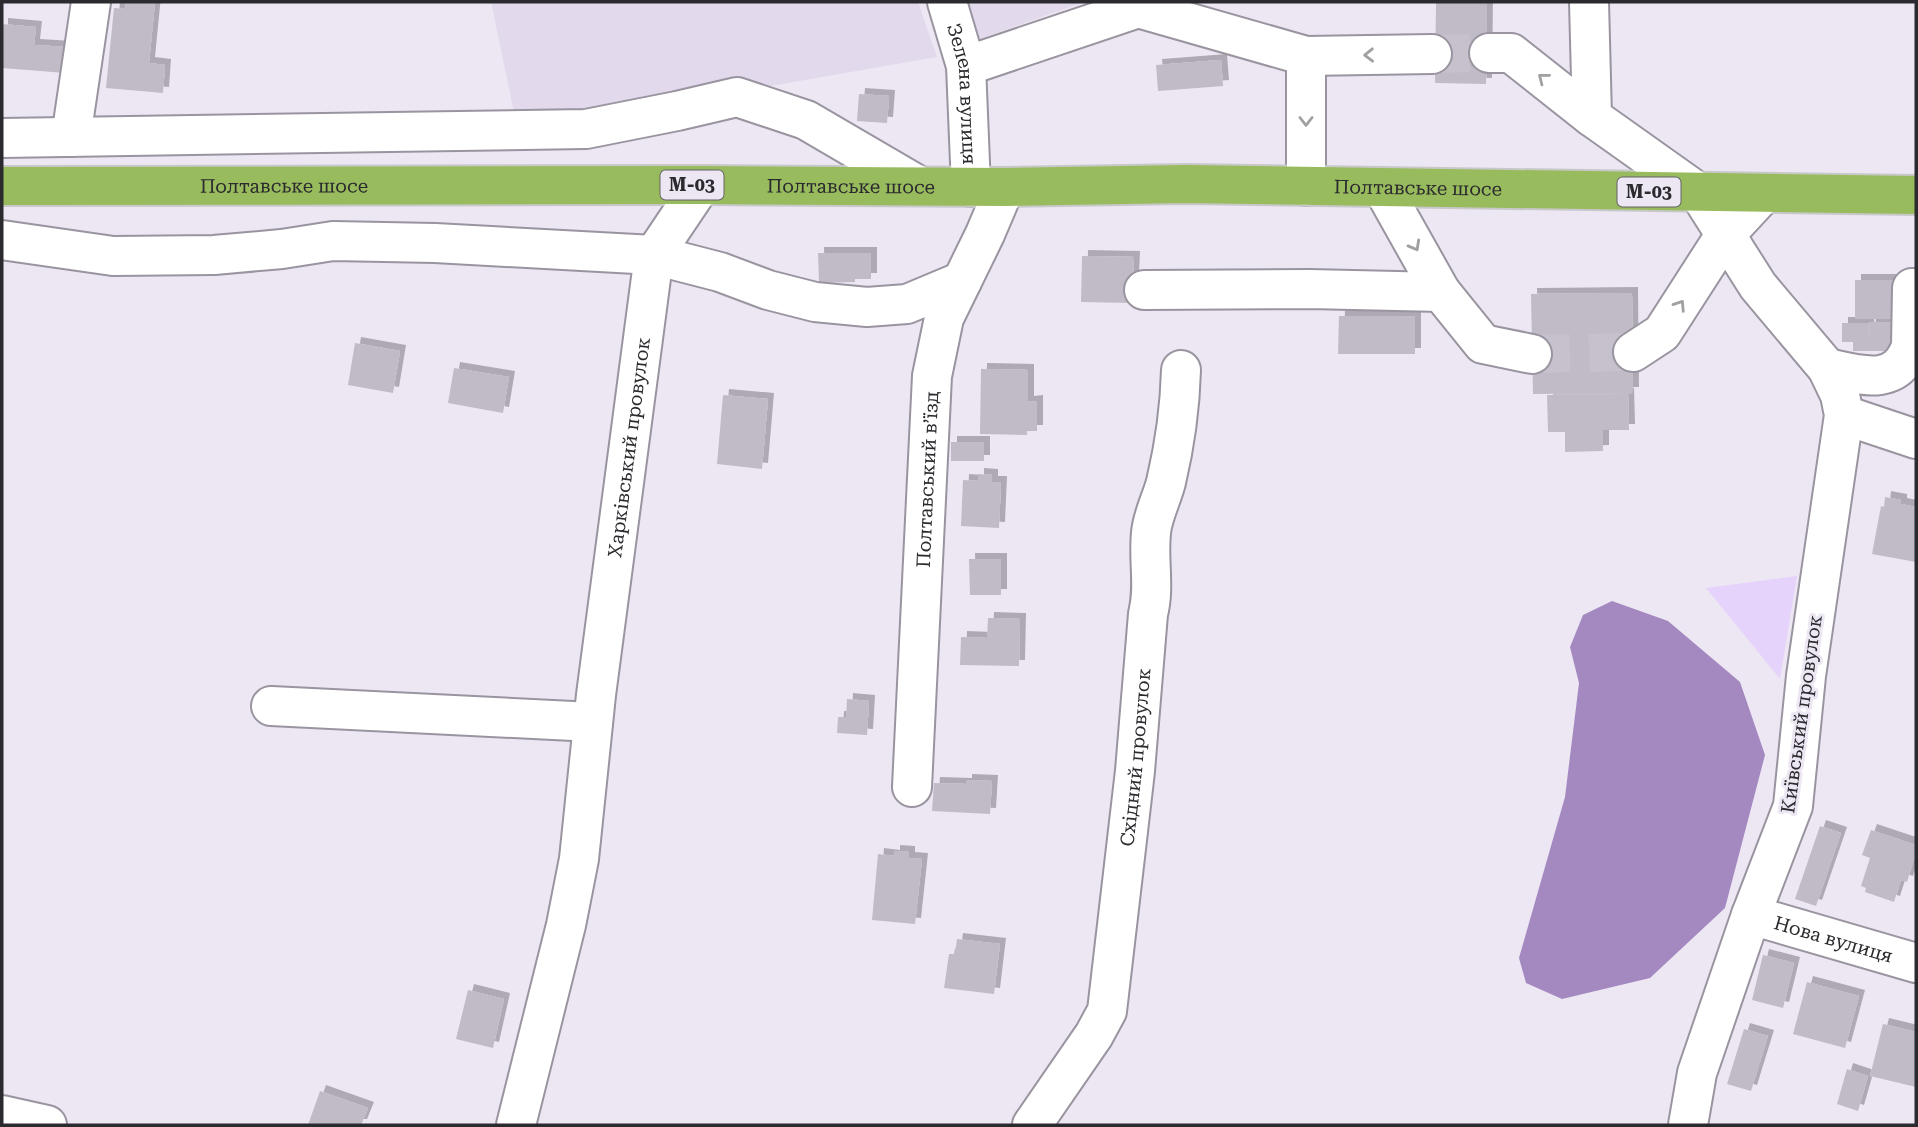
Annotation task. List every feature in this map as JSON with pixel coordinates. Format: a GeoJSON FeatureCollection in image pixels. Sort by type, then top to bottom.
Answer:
{"type":"FeatureCollection","features":[{"type":"Feature","properties":{"kind":"highway","name":"Полтавське шосе"},"geometry":{"type":"LineString","coordinates":[[2,186],[988,187],[1185,184],[1916,194]]}},
{"type":"Feature","properties":{"kind":"street"},"geometry":{"type":"LineString","coordinates":[[71,137],[91,2]]}},
{"type":"Feature","properties":{"kind":"street","name":"Зелена вулиця"},"geometry":{"type":"LineString","coordinates":[[947,2],[966,66],[988,187]]}},
{"type":"Feature","properties":{"kind":"street"},"geometry":{"type":"LineString","coordinates":[[1589,2],[1592,117]]}},
{"type":"Feature","properties":{"kind":"street"},"geometry":{"type":"LineString","coordinates":[[966,66],[1147,5],[1306,56],[1432,54]]}},
{"type":"Feature","properties":{"kind":"street"},"geometry":{"type":"LineString","coordinates":[[1489,53],[1511,53],[1592,117],[1699,193],[1758,286],[1827,368],[1840,395],[1844,415],[1916,439]]}},
{"type":"Feature","properties":{"kind":"street"},"geometry":{"type":"LineString","coordinates":[[1306,56],[1306,186]]}},
{"type":"Feature","properties":{"kind":"street"},"geometry":{"type":"LineString","coordinates":[[2,138],[586,129],[737,97],[806,120],[919,186]]}},
{"type":"Feature","properties":{"kind":"street","name":"Харківський провулок"},"geometry":{"type":"LineString","coordinates":[[516,1125],[566,925],[579,859],[593,722],[654,256],[701,185]]}},
{"type":"Feature","properties":{"kind":"street","name":"Полтавський в’їзд"},"geometry":{"type":"LineString","coordinates":[[912,787],[932,376],[944,318],[962,281],[988,187]]}},
{"type":"Feature","properties":{"kind":"street"},"geometry":{"type":"LineString","coordinates":[[1382,187],[1441,292],[1483,344],[1532,354]]}},
{"type":"Feature","properties":{"kind":"street"},"geometry":{"type":"LineString","coordinates":[[1633,352],[1662,333],[1725,235],[1764,193]]}},
{"type":"Feature","properties":{"kind":"street"},"geometry":{"type":"LineString","coordinates":[[2,240],[113,256],[214,255],[333,241],[435,243],[654,256],[720,272],[768,290],[814,302],[867,307],[907,304],[962,281]]}},
{"type":"Feature","properties":{"kind":"street"},"geometry":{"type":"LineString","coordinates":[[1827,368],[1876,376],[1898,368],[1911,346],[1912,288]]}},
{"type":"Feature","properties":{"kind":"street"},"geometry":{"type":"LineString","coordinates":[[1144,290],[1308,289],[1441,292]]}},
{"type":"Feature","properties":{"kind":"street","name":"Східний провулок"},"geometry":{"type":"LineString","coordinates":[[1032,1125],[1094,1035],[1107,1011],[1135,771],[1148,614],[1152,597],[1151,531],[1175,447],[1181,370]]}},
{"type":"Feature","properties":{"kind":"street","name":"Київський провулок"},"geometry":{"type":"LineString","coordinates":[[1688,1125],[1697,1073],[1751,915],[1793,806],[1805,676],[1844,415]]}},
{"type":"Feature","properties":{"kind":"street"},"geometry":{"type":"LineString","coordinates":[[271,706],[593,722]]}},
{"type":"Feature","properties":{"kind":"street","name":"Нова вулиця"},"geometry":{"type":"LineString","coordinates":[[1751,915],[1916,963]]}},
{"type":"Feature","properties":{"kind":"street"},"geometry":{"type":"LineString","coordinates":[[2,1115],[47,1125]]}},
{"type":"Feature","properties":{"kind":"shaded area"},"geometry":{"type":"Polygon","coordinates":[[[491,2],[918,2],[937,57],[622,112],[516,122],[491,2]]]}},
{"type":"Feature","properties":{"kind":"shaded area"},"geometry":{"type":"Polygon","coordinates":[[[961,2],[1084,2],[973,41],[961,2]]]}},
{"type":"Feature","properties":{"kind":"shaded area"},"geometry":{"type":"Polygon","coordinates":[[[1797,576],[1780,679],[1706,588],[1797,576]]]}},
{"type":"Feature","properties":{"kind":"shaded area"},"geometry":{"type":"Polygon","coordinates":[[[1612,601],[1668,621],[1740,682],[1765,755],[1725,908],[1650,978],[1562,999],[1526,983],[1519,958],[1565,797],[1579,683],[1570,647],[1583,615],[1612,601]]]}},
{"type":"Feature","properties":{"kind":"building"},"geometry":{"type":"Polygon","coordinates":[[[126,2],[155,2],[149,63],[165,65],[163,93],[106,88],[114,8],[125,9],[126,2]]]}},
{"type":"Feature","properties":{"kind":"building"},"geometry":{"type":"Polygon","coordinates":[[[1436,2],[1487,2],[1486,84],[1435,83],[1436,2]]]}},
{"type":"Feature","properties":{"kind":"building"},"geometry":{"type":"Polygon","coordinates":[[[2,24],[36,27],[34,45],[67,47],[65,73],[2,68],[2,24]]]}},
{"type":"Feature","properties":{"kind":"building"},"geometry":{"type":"Polygon","coordinates":[[[1221,60],[1223,86],[1158,91],[1156,65],[1221,60]]]}},
{"type":"Feature","properties":{"kind":"building"},"geometry":{"type":"Polygon","coordinates":[[[859,94],[889,96],[887,123],[857,121],[859,94]]]}},
{"type":"Feature","properties":{"kind":"building"},"geometry":{"type":"Polygon","coordinates":[[[818,253],[871,253],[871,279],[819,283],[818,253]]]}},
{"type":"Feature","properties":{"kind":"building"},"geometry":{"type":"Polygon","coordinates":[[[1082,256],[1134,257],[1132,303],[1081,302],[1082,256]]]}},
{"type":"Feature","properties":{"kind":"building"},"geometry":{"type":"Polygon","coordinates":[[[1855,280],[1893,280],[1893,319],[1855,319],[1855,280]]]}},
{"type":"Feature","properties":{"kind":"building"},"geometry":{"type":"Polygon","coordinates":[[[1632,293],[1633,393],[1533,394],[1531,294],[1632,293]]]}},
{"type":"Feature","properties":{"kind":"building"},"geometry":{"type":"Polygon","coordinates":[[[1339,316],[1415,316],[1415,354],[1338,354],[1339,316]]]}},
{"type":"Feature","properties":{"kind":"building"},"geometry":{"type":"Polygon","coordinates":[[[1870,322],[1894,322],[1894,351],[1853,351],[1853,342],[1842,342],[1842,323],[1868,323],[1869,343],[1870,322]]]}},
{"type":"Feature","properties":{"kind":"building"},"geometry":{"type":"Polygon","coordinates":[[[355,343],[400,351],[393,393],[348,385],[355,343]]]}},
{"type":"Feature","properties":{"kind":"building"},"geometry":{"type":"Polygon","coordinates":[[[454,368],[509,377],[503,413],[448,403],[454,368]]]}},
{"type":"Feature","properties":{"kind":"building"},"geometry":{"type":"Polygon","coordinates":[[[981,369],[1028,370],[1028,402],[1037,401],[1037,431],[1027,431],[1027,435],[980,434],[981,369]]]}},
{"type":"Feature","properties":{"kind":"building"},"geometry":{"type":"Polygon","coordinates":[[[1628,394],[1629,430],[1603,430],[1603,451],[1565,452],[1565,432],[1548,432],[1547,395],[1628,394]]]}},
{"type":"Feature","properties":{"kind":"building"},"geometry":{"type":"Polygon","coordinates":[[[723,395],[768,399],[762,469],[717,464],[723,395]]]}},
{"type":"Feature","properties":{"kind":"building"},"geometry":{"type":"Polygon","coordinates":[[[951,442],[984,442],[984,461],[951,461],[951,442]]]}},
{"type":"Feature","properties":{"kind":"building"},"geometry":{"type":"Polygon","coordinates":[[[978,474],[992,475],[992,482],[1001,482],[999,528],[961,526],[963,480],[978,481],[978,474]]]}},
{"type":"Feature","properties":{"kind":"building"},"geometry":{"type":"Polygon","coordinates":[[[1885,497],[1916,507],[1916,562],[1872,554],[1885,497]]]}},
{"type":"Feature","properties":{"kind":"building"},"geometry":{"type":"Polygon","coordinates":[[[969,559],[1001,559],[1001,595],[970,595],[969,559]]]}},
{"type":"Feature","properties":{"kind":"building"},"geometry":{"type":"Polygon","coordinates":[[[988,618],[1020,619],[1019,666],[960,665],[961,637],[987,638],[988,618]]]}},
{"type":"Feature","properties":{"kind":"building"},"geometry":{"type":"Polygon","coordinates":[[[847,699],[869,701],[867,735],[837,733],[838,717],[846,717],[847,699]]]}},
{"type":"Feature","properties":{"kind":"building"},"geometry":{"type":"Polygon","coordinates":[[[966,780],[992,781],[990,814],[932,811],[934,783],[966,784],[966,780]]]}},
{"type":"Feature","properties":{"kind":"building"},"geometry":{"type":"Polygon","coordinates":[[[1820,826],[1841,833],[1816,906],[1795,899],[1820,826]]]}},
{"type":"Feature","properties":{"kind":"building"},"geometry":{"type":"Polygon","coordinates":[[[1871,830],[1916,845],[1907,882],[1901,880],[1894,902],[1865,892],[1866,888],[1861,886],[1870,858],[1862,855],[1871,830]]]}},
{"type":"Feature","properties":{"kind":"building"},"geometry":{"type":"Polygon","coordinates":[[[894,851],[909,852],[909,858],[922,859],[915,924],[872,920],[878,854],[894,856],[894,851]]]}},
{"type":"Feature","properties":{"kind":"building"},"geometry":{"type":"Polygon","coordinates":[[[957,939],[1000,944],[994,994],[944,988],[949,954],[955,954],[957,939]]]}},
{"type":"Feature","properties":{"kind":"building"},"geometry":{"type":"Polygon","coordinates":[[[1763,955],[1794,963],[1783,1008],[1752,1000],[1763,955]]]}},
{"type":"Feature","properties":{"kind":"building"},"geometry":{"type":"Polygon","coordinates":[[[1807,982],[1859,996],[1845,1048],[1793,1034],[1807,982]]]}},
{"type":"Feature","properties":{"kind":"building"},"geometry":{"type":"Polygon","coordinates":[[[468,990],[504,999],[493,1048],[456,1039],[468,990]]]}},
{"type":"Feature","properties":{"kind":"building"},"geometry":{"type":"Polygon","coordinates":[[[1883,1024],[1916,1032],[1916,1087],[1870,1076],[1883,1024]]]}},
{"type":"Feature","properties":{"kind":"building"},"geometry":{"type":"Polygon","coordinates":[[[1744,1029],[1768,1036],[1751,1091],[1727,1084],[1744,1029]]]}},
{"type":"Feature","properties":{"kind":"building"},"geometry":{"type":"Polygon","coordinates":[[[1847,1069],[1868,1076],[1858,1111],[1837,1104],[1847,1069]]]}},
{"type":"Feature","properties":{"kind":"building"},"geometry":{"type":"Polygon","coordinates":[[[320,1091],[368,1108],[361,1125],[308,1125],[320,1091]]]}},
{"type":"Feature","properties":{"kind":"tunnel"},"geometry":{"type":"LineString","coordinates":[[1432,54],[1489,53]]}},
{"type":"Feature","properties":{"kind":"tunnel"},"geometry":{"type":"LineString","coordinates":[[1532,354],[1633,352]]}}]}
